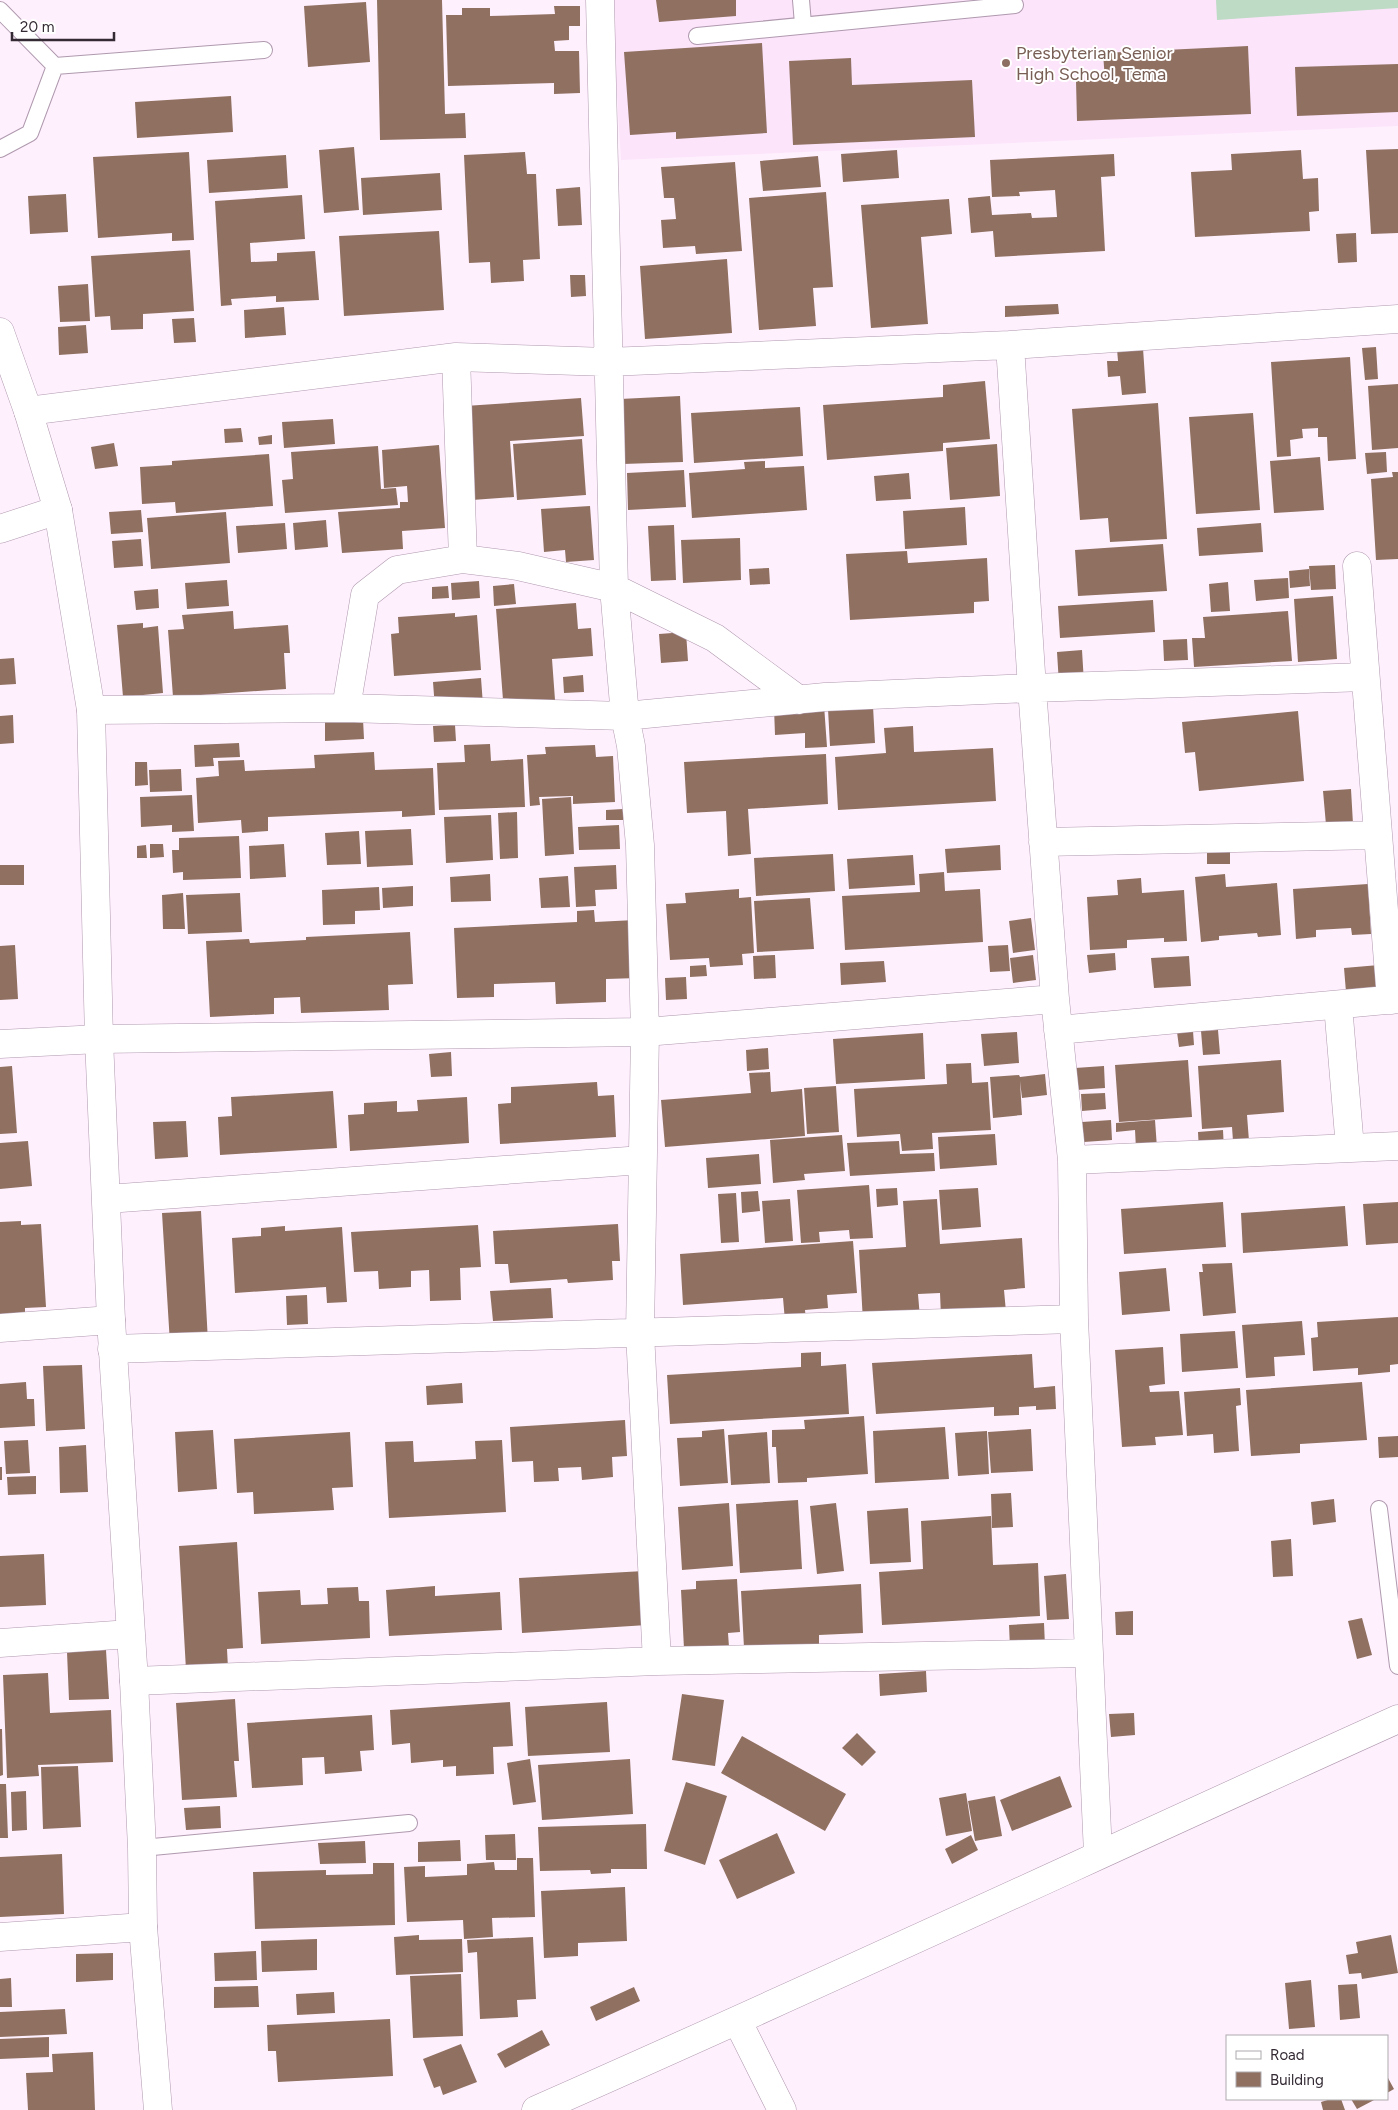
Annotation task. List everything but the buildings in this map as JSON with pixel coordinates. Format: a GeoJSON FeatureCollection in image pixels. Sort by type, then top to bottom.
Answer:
{"type":"FeatureCollection","features":[{"type":"Feature","properties":{"kind":"street"},"geometry":{"type":"LineString","coordinates":[[600,0],[614,588],[625,716],[633,763],[640,845],[645,1032],[640,1332],[657,1661]]}},
{"type":"Feature","properties":{"kind":"street"},"geometry":{"type":"LineString","coordinates":[[28,411],[456,357],[608,362],[1010,345],[1398,319]]}},
{"type":"Feature","properties":{"kind":"street"},"geometry":{"type":"LineString","coordinates":[[0,332],[28,411],[58,510],[91,710],[100,1039],[112,1349],[134,1681],[142,1848],[143,1927],[158,2110]]}},
{"type":"Feature","properties":{"kind":"street"},"geometry":{"type":"LineString","coordinates":[[1010,345],[1043,842],[1055,999],[1072,1160],[1074,1319],[1098,1854]]}},
{"type":"Feature","properties":{"kind":"street"},"geometry":{"type":"LineString","coordinates":[[456,357],[464,559]]}},
{"type":"Feature","properties":{"kind":"street"},"geometry":{"type":"LineString","coordinates":[[0,528],[58,510]]}},
{"type":"Feature","properties":{"kind":"street"},"geometry":{"type":"LineString","coordinates":[[346,708],[366,595],[397,570],[464,559],[518,566],[614,588],[715,638],[800,700]]}},
{"type":"Feature","properties":{"kind":"street"},"geometry":{"type":"LineString","coordinates":[[1058,1030],[1395,999],[1385,844],[1365,677],[1357,566]]}},
{"type":"Feature","properties":{"kind":"street"},"geometry":{"type":"LineString","coordinates":[[91,710],[346,708],[625,716],[800,700],[1032,688],[1365,677]]}},
{"type":"Feature","properties":{"kind":"street"},"geometry":{"type":"LineString","coordinates":[[1043,842],[1385,844]]}},
{"type":"Feature","properties":{"kind":"street"},"geometry":{"type":"LineString","coordinates":[[0,1044],[100,1039],[645,1032],[1055,999]]}},
{"type":"Feature","properties":{"kind":"street"},"geometry":{"type":"LineString","coordinates":[[1338,1005],[1350,1148]]}},
{"type":"Feature","properties":{"kind":"street"},"geometry":{"type":"LineString","coordinates":[[1072,1160],[1398,1146]]}},
{"type":"Feature","properties":{"kind":"street"},"geometry":{"type":"LineString","coordinates":[[107,1199],[642,1160]]}},
{"type":"Feature","properties":{"kind":"street"},"geometry":{"type":"LineString","coordinates":[[112,1349],[1074,1319]]}},
{"type":"Feature","properties":{"kind":"street"},"geometry":{"type":"LineString","coordinates":[[0,1328],[111,1320]]}},
{"type":"Feature","properties":{"kind":"street"},"geometry":{"type":"LineString","coordinates":[[0,1643],[130,1634]]}},
{"type":"Feature","properties":{"kind":"street"},"geometry":{"type":"LineString","coordinates":[[134,1681],[657,1661],[1088,1653]]}},
{"type":"Feature","properties":{"kind":"street"},"geometry":{"type":"LineString","coordinates":[[536,2110],[738,2022],[1098,1854],[1398,1719]]}},
{"type":"Feature","properties":{"kind":"street"},"geometry":{"type":"LineString","coordinates":[[0,1937],[143,1927]]}},
{"type":"Feature","properties":{"kind":"street"},"geometry":{"type":"LineString","coordinates":[[738,2022],[782,2110]]}},
{"type":"Feature","properties":{"kind":"lane"},"geometry":{"type":"LineString","coordinates":[[801,0],[803,24]]}},
{"type":"Feature","properties":{"kind":"lane"},"geometry":{"type":"LineString","coordinates":[[697,36],[942,6],[1015,4]]}},
{"type":"Feature","properties":{"kind":"lane"},"geometry":{"type":"LineString","coordinates":[[0,10],[55,66],[264,50]]}},
{"type":"Feature","properties":{"kind":"lane"},"geometry":{"type":"LineString","coordinates":[[0,149],[30,133],[55,66]]}},
{"type":"Feature","properties":{"kind":"lane"},"geometry":{"type":"LineString","coordinates":[[1379,1509],[1398,1666]]}},
{"type":"Feature","properties":{"kind":"lane"},"geometry":{"type":"LineString","coordinates":[[142,1848],[409,1823]]}},
{"type":"Feature","properties":{"kind":"shaded area","name":"Presbyterian Senior High School, Tema"},"geometry":{"type":"Polygon","coordinates":[[[611,0],[1398,0],[1398,126],[621,160],[611,0]]]}},
{"type":"Feature","properties":{"kind":"green space"},"geometry":{"type":"Polygon","coordinates":[[[1216,0],[1398,0],[1398,8],[1217,20],[1216,0]]]}},
{"type":"Feature","properties":{"kind":"place","name":"Presbyterian Senior High School, Tema"},"geometry":{"type":"Point","coordinates":[1006,63]}}]}
